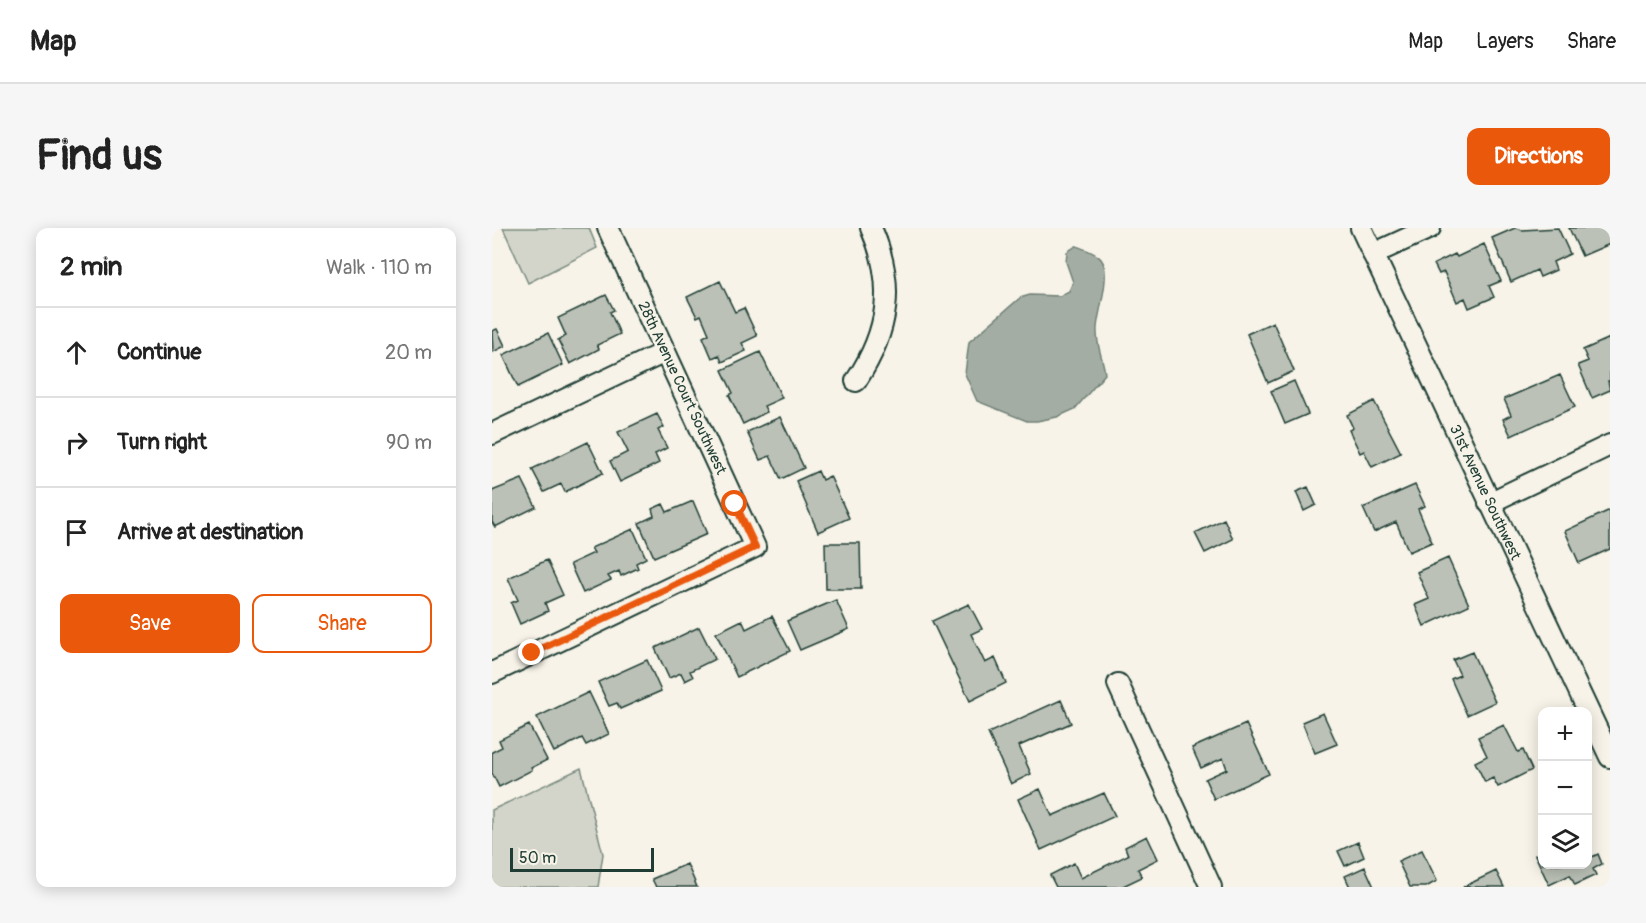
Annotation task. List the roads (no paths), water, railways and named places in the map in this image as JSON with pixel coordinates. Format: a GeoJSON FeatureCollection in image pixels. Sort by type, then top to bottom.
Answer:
{"type":"FeatureCollection","features":[{"type":"Feature","properties":{"kind":"street","name":"28th Avenue Court Southwest"},"geometry":{"type":"LineString","coordinates":[[492,673],[755,547],[608,228]]}},
{"type":"Feature","properties":{"kind":"street"},"geometry":{"type":"LineString","coordinates":[[856,381],[866,367],[880,335],[886,303],[883,259],[871,228]]}},
{"type":"Feature","properties":{"kind":"street","name":"31st Avenue Southwest"},"geometry":{"type":"LineString","coordinates":[[1361,228],[1489,503],[1608,744]]}},
{"type":"Feature","properties":{"kind":"street"},"geometry":{"type":"LineString","coordinates":[[1373,254],[1430,228]]}},
{"type":"Feature","properties":{"kind":"street"},"geometry":{"type":"LineString","coordinates":[[492,434],[665,352]]}},
{"type":"Feature","properties":{"kind":"street"},"geometry":{"type":"LineString","coordinates":[[1489,503],[1610,445]]}},
{"type":"Feature","properties":{"kind":"street"},"geometry":{"type":"LineString","coordinates":[[1118,684],[1211,887]]}}]}
